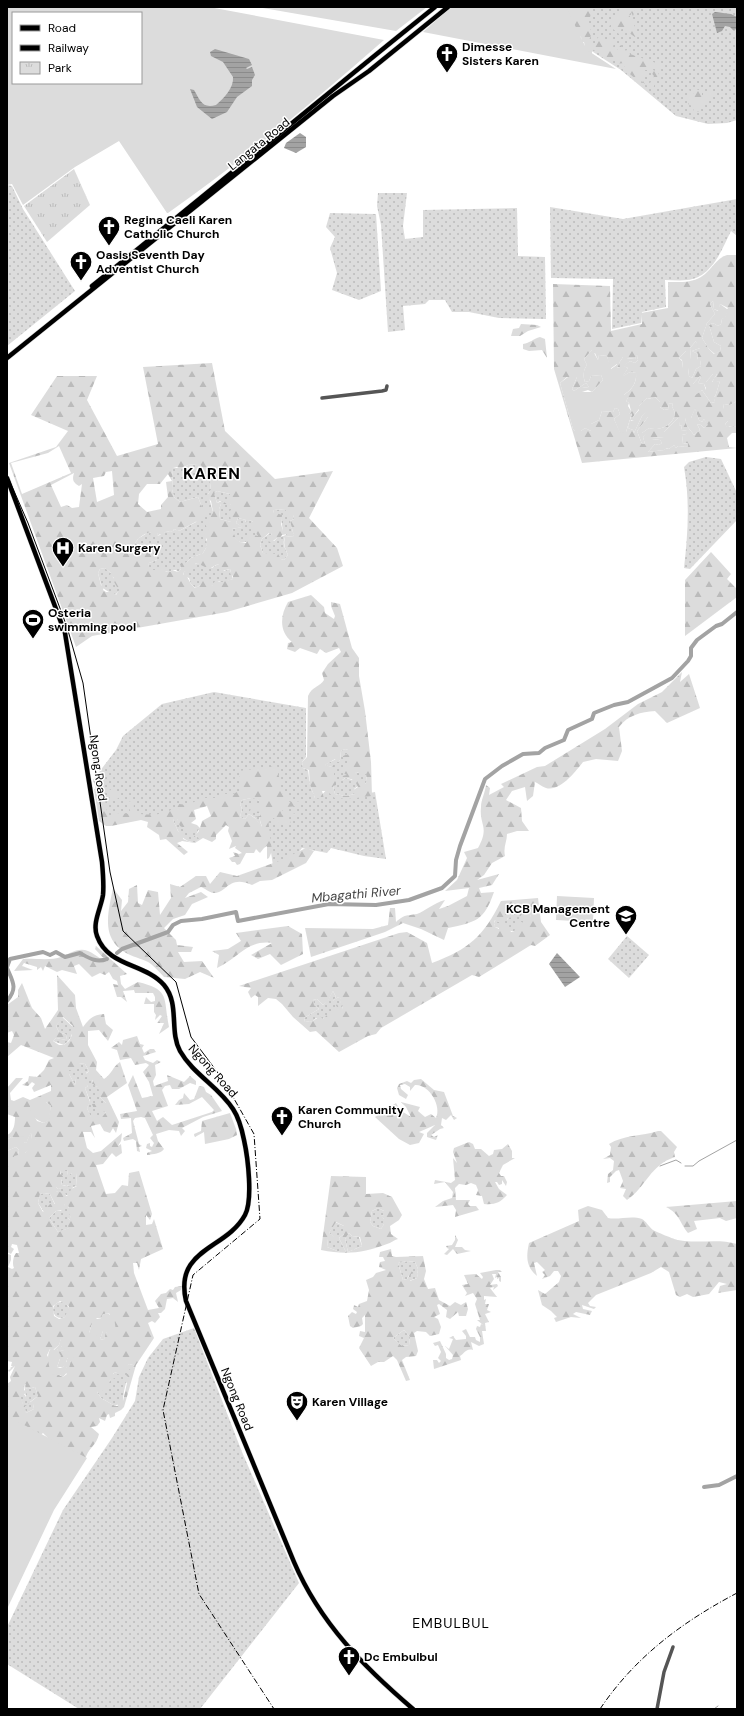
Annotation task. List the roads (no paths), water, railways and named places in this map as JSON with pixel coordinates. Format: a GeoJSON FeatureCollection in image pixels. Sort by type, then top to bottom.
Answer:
{"type":"FeatureCollection","features":[{"type":"Feature","properties":{"kind":"main road","name":"Langata Road"},"geometry":{"type":"LineString","coordinates":[[81,297],[87,290],[287,126],[435,7]]}},
{"type":"Feature","properties":{"kind":"main road","name":"Langata Road"},"geometry":{"type":"LineString","coordinates":[[7,358],[81,297],[137,255],[448,7]]}},
{"type":"Feature","properties":{"kind":"main road"},"geometry":{"type":"LineString","coordinates":[[368,60],[369,65],[373,67]]}},
{"type":"Feature","properties":{"kind":"main road"},"geometry":{"type":"LineString","coordinates":[[287,126],[291,131]]}},
{"type":"Feature","properties":{"kind":"main road","name":"Ngong Road"},"geometry":{"type":"LineString","coordinates":[[7,478],[65,632],[102,862],[103,892],[96,922],[97,937],[110,955],[117,960],[157,978],[165,986],[172,1000],[175,1031],[180,1051],[188,1062],[230,1104],[239,1122],[245,1142],[248,1176],[248,1208],[236,1227],[206,1249],[192,1263],[184,1282],[186,1301],[294,1562],[310,1594],[326,1620],[357,1658],[413,1709]]}},
{"type":"Feature","properties":{"kind":"street"},"geometry":{"type":"LineString","coordinates":[[322,398],[382,391],[386,390],[387,386]]}},
{"type":"Feature","properties":{"kind":"street"},"geometry":{"type":"LineString","coordinates":[[657,1709],[664,1672],[673,1647]]}},
{"type":"Feature","properties":{"kind":"waterway","name":"Mbagathi River"},"geometry":{"type":"LineString","coordinates":[[117,953],[122,949],[168,932],[173,925],[181,921],[202,919],[236,912],[238,921],[329,904],[376,905],[409,900],[442,888],[455,876],[456,860],[460,846],[485,779],[502,766],[523,754],[539,753],[545,748],[564,740],[568,730],[592,719],[594,713],[614,705],[628,702],[672,678],[688,661],[691,656],[691,648],[697,640],[716,626],[722,624],[737,612]]}},
{"type":"Feature","properties":{"kind":"waterway"},"geometry":{"type":"LineString","coordinates":[[7,967],[10,959],[43,952],[50,955],[56,952],[65,957],[80,953],[96,960],[107,959]]}},
{"type":"Feature","properties":{"kind":"waterway"},"geometry":{"type":"LineString","coordinates":[[7,968],[13,981],[13,989],[7,1001]]}},
{"type":"Feature","properties":{"kind":"waterway"},"geometry":{"type":"LineString","coordinates":[[685,1166],[693,1166],[699,1161],[737,1140]]}},
{"type":"Feature","properties":{"kind":"waterway"},"geometry":{"type":"LineString","coordinates":[[660,1166],[676,1160],[681,1163]]}},
{"type":"Feature","properties":{"kind":"waterway"},"geometry":{"type":"LineString","coordinates":[[704,1487],[719,1485],[737,1476]]}},
{"type":"Feature","properties":{"kind":"waterway"},"geometry":{"type":"LineString","coordinates":[[714,1709],[718,1706]]}},
{"type":"Feature","properties":{"kind":"tram line"},"geometry":{"type":"LineString","coordinates":[[7,475],[28,523],[67,627],[83,683],[110,872],[123,931],[176,982],[191,1037],[224,1081]]}},
{"type":"Feature","properties":{"kind":"railway"},"geometry":{"type":"LineString","coordinates":[[224,1081],[254,1134],[260,1219],[193,1275],[163,1410],[199,1594],[274,1709]]}},
{"type":"Feature","properties":{"kind":"railway"},"geometry":{"type":"LineString","coordinates":[[600,1709],[628,1673],[661,1642],[697,1616],[737,1593]]}},
{"type":"Feature","properties":{"kind":"place","name":"Dimesse Sisters Karen"},"geometry":{"type":"Point","coordinates":[447,74]}},
{"type":"Feature","properties":{"kind":"place","name":"Regina Caeli Karen Catholic Church"},"geometry":{"type":"Point","coordinates":[109,246]}},
{"type":"Feature","properties":{"kind":"place","name":"Oasis Seventh Day Adventist Church"},"geometry":{"type":"Point","coordinates":[81,282]}},
{"type":"Feature","properties":{"kind":"place","name":"Karen Surgery"},"geometry":{"type":"Point","coordinates":[63,568]}},
{"type":"Feature","properties":{"kind":"place","name":"Osteria swimming pool"},"geometry":{"type":"Point","coordinates":[33,640]}},
{"type":"Feature","properties":{"kind":"place","name":"KCB Management Centre"},"geometry":{"type":"Point","coordinates":[626,936]}},
{"type":"Feature","properties":{"kind":"place","name":"Karen Community Church"},"geometry":{"type":"Point","coordinates":[282,1136]}},
{"type":"Feature","properties":{"kind":"place","name":"Karen Village"},"geometry":{"type":"Point","coordinates":[297,1422]}},
{"type":"Feature","properties":{"kind":"place","name":"Dc Embulbul"},"geometry":{"type":"Point","coordinates":[349,1676]}},
{"type":"Feature","properties":{"kind":"district","name":"KAREN"},"geometry":{"type":"Point","coordinates":[212,473]}},
{"type":"Feature","properties":{"kind":"district","name":"EMBULBUL"},"geometry":{"type":"Point","coordinates":[451,1623]}}]}
